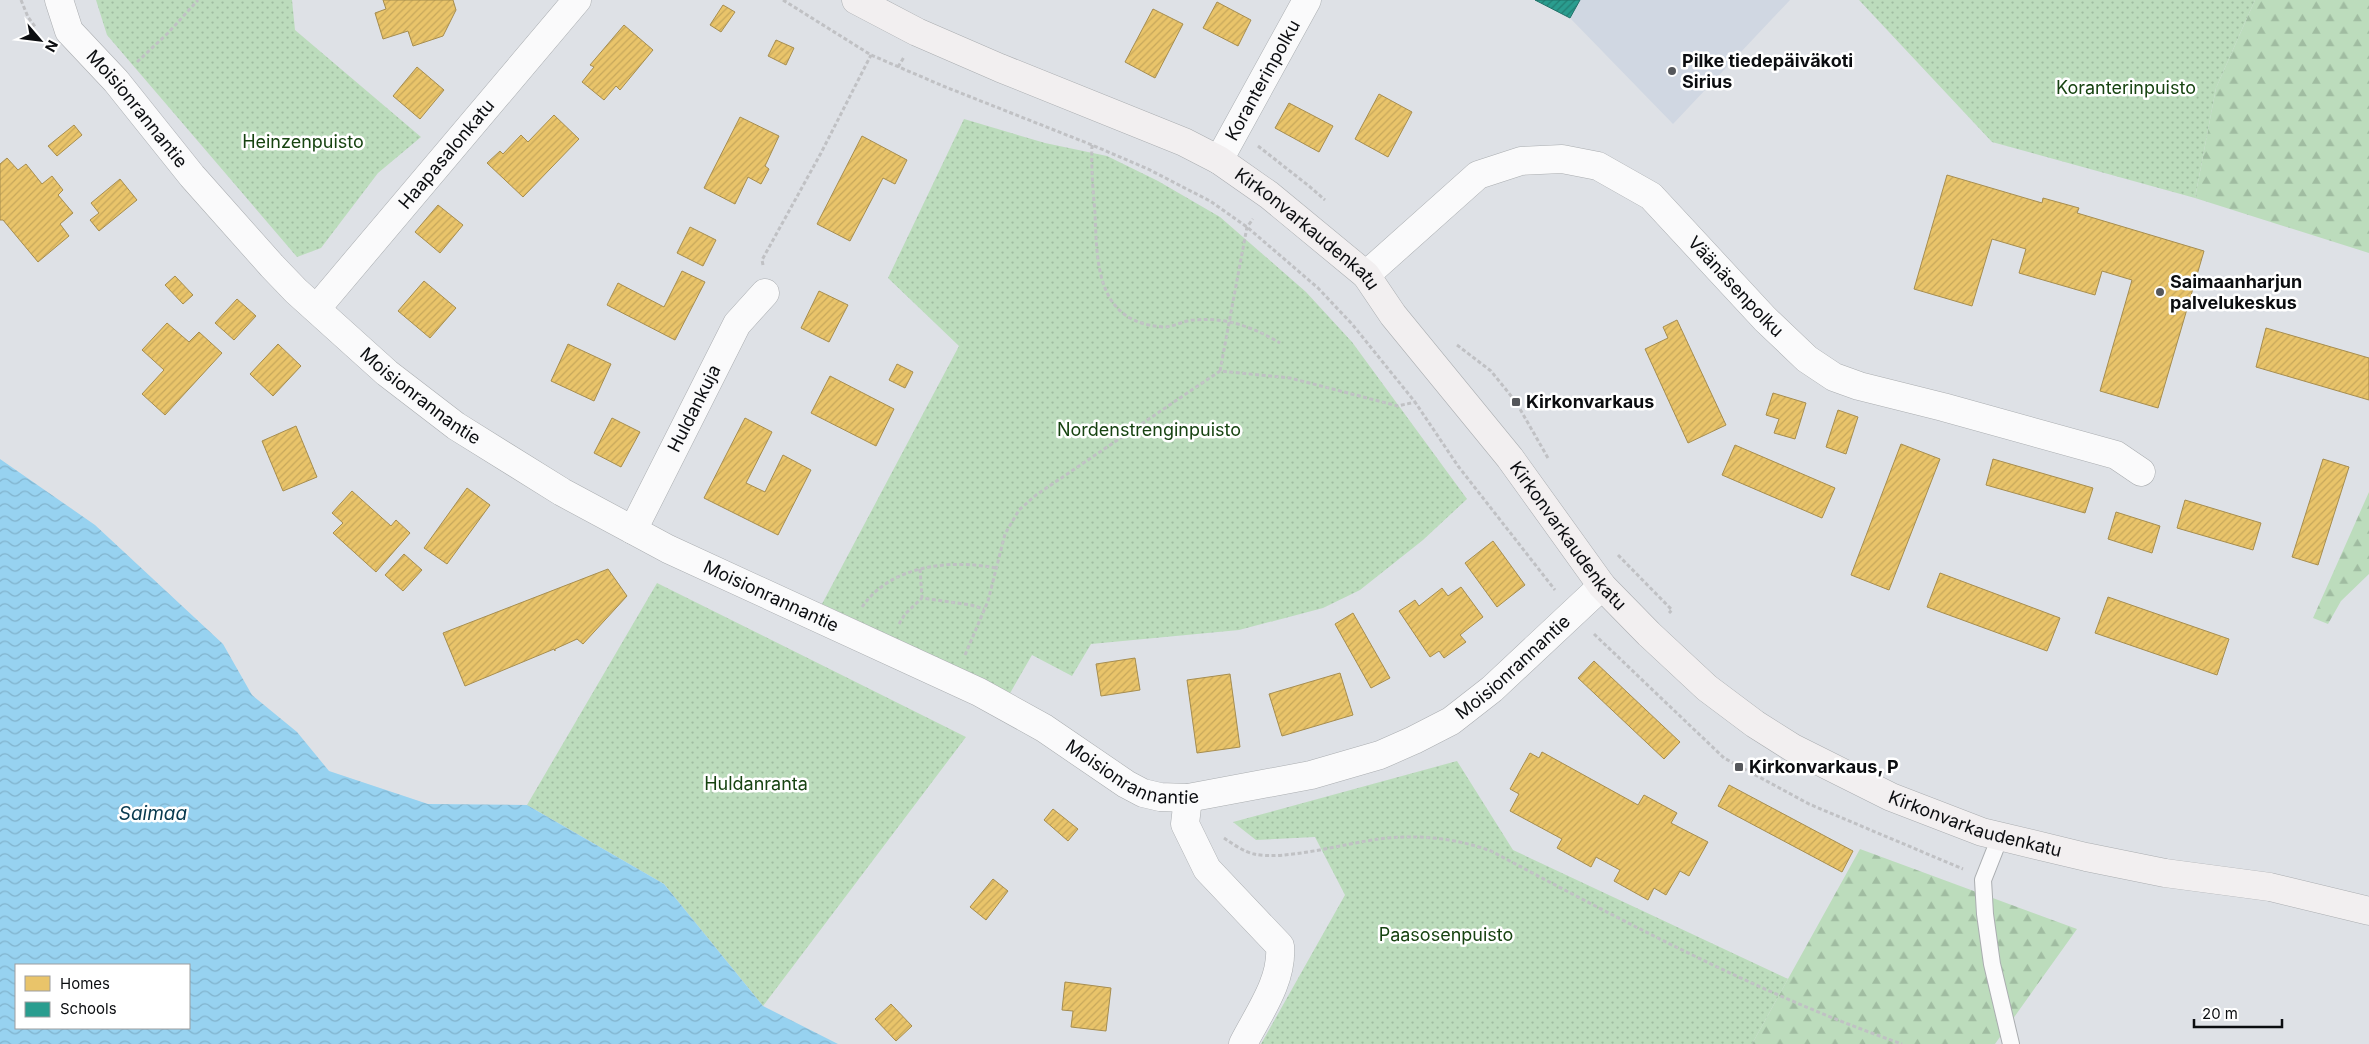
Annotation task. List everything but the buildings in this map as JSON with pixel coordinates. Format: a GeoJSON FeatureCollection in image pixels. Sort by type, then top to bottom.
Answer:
{"type":"FeatureCollection","features":[{"type":"Feature","properties":{"kind":"street","name":"Moisionrannantie"},"geometry":{"type":"LineString","coordinates":[[59,0],[69,31],[116,81],[198,182],[272,266],[296,291],[317,308],[387,374],[456,426],[562,492],[633,530],[784,603],[955,679],[1044,728],[1126,784],[1143,793],[1160,797],[1187,811],[1350,765],[1414,740],[1451,721],[1492,689],[1602,586]]}},
{"type":"Feature","properties":{"kind":"street","name":"Haapasalonkatu"},"geometry":{"type":"LineString","coordinates":[[317,308],[577,0]]}},
{"type":"Feature","properties":{"kind":"street","name":"Koranterinpolku"},"geometry":{"type":"LineString","coordinates":[[1219,160],[1307,0]]}},
{"type":"Feature","properties":{"kind":"street","name":"Kirkonvarkaudenkatu"},"geometry":{"type":"LineString","coordinates":[[860,1],[925,36],[1184,142],[1219,160],[1269,195],[1366,275],[1393,315],[1510,458],[1602,586],[1649,634],[1708,688],[1763,729],[1793,748],[1891,797],[1937,816],[2000,837],[2032,846],[2165,873],[2270,887],[2369,911]]}},
{"type":"Feature","properties":{"kind":"street","name":"Väänäsenpolku"},"geometry":{"type":"LineString","coordinates":[[1366,275],[1478,175],[1520,161],[1562,159],[1598,166],[1651,196],[1765,319],[1807,359],[1834,377],[1859,386],[1944,407],[2116,455],[2141,472]]}},
{"type":"Feature","properties":{"kind":"street","name":"Huldankuja"},"geometry":{"type":"LineString","coordinates":[[633,530],[737,324],[765,293]]}},
{"type":"Feature","properties":{"kind":"street"},"geometry":{"type":"LineString","coordinates":[[1187,811],[1207,869],[1280,946],[1282,961],[1277,978],[1243,1044]]}},
{"type":"Feature","properties":{"kind":"lane"},"geometry":{"type":"LineString","coordinates":[[2000,837],[1983,880],[1992,964],[2011,1044]]}},
{"type":"Feature","properties":{"kind":"path"},"geometry":{"type":"LineString","coordinates":[[21,0],[28,17],[39,31]]}},
{"type":"Feature","properties":{"kind":"path"},"geometry":{"type":"LineString","coordinates":[[116,81],[168,33],[198,0]]}},
{"type":"Feature","properties":{"kind":"path"},"geometry":{"type":"LineString","coordinates":[[783,0],[871,55],[943,86],[1092,144],[1148,169],[1210,201],[1247,227],[1318,288],[1352,324],[1415,402],[1458,466],[1556,592],[1624,664],[1724,758],[1791,796],[1928,854],[1983,880]]}},
{"type":"Feature","properties":{"kind":"path"},"geometry":{"type":"LineString","coordinates":[[765,293],[762,260],[821,153],[871,55]]}},
{"type":"Feature","properties":{"kind":"path"},"geometry":{"type":"LineString","coordinates":[[1092,144],[1098,268],[1110,299],[1117,310],[1128,318],[1140,323],[1166,327],[1191,320],[1211,318],[1255,328],[1280,342]]}},
{"type":"Feature","properties":{"kind":"path"},"geometry":{"type":"LineString","coordinates":[[1220,371],[1247,227]]}},
{"type":"Feature","properties":{"kind":"path"},"geometry":{"type":"LineString","coordinates":[[955,679],[984,610],[1005,534],[1019,510],[1036,495],[1220,371],[1290,378],[1398,406],[1415,402]]}},
{"type":"Feature","properties":{"kind":"path"},"geometry":{"type":"LineString","coordinates":[[858,612],[877,590],[909,572],[936,566],[967,565],[996,568]]}},
{"type":"Feature","properties":{"kind":"path"},"geometry":{"type":"LineString","coordinates":[[920,569],[922,598]]}},
{"type":"Feature","properties":{"kind":"path"},"geometry":{"type":"LineString","coordinates":[[896,629],[904,614],[922,598],[971,605],[984,610]]}},
{"type":"Feature","properties":{"kind":"path"},"geometry":{"type":"LineString","coordinates":[[1187,811],[1208,820],[1212,830],[1239,848],[1254,854],[1291,853],[1380,839],[1408,837],[1442,838],[1470,844],[1491,851],[1706,962],[1849,1026],[1902,1044]]}},
{"type":"Feature","properties":{"kind":"shaded area","name":"Pilke tiedepäiväkoti Sirius"},"geometry":{"type":"Polygon","coordinates":[[[1535,0],[1790,0],[1673,124],[1570,18],[1535,0]]]}},
{"type":"Feature","properties":{"kind":"green space","name":"Heinzenpuisto"},"geometry":{"type":"Polygon","coordinates":[[[96,0],[292,0],[295,30],[421,137],[378,173],[321,248],[297,257],[107,35],[96,0]]]}},
{"type":"Feature","properties":{"kind":"green space","name":"Koranterinpuisto"},"geometry":{"type":"Polygon","coordinates":[[[1859,0],[2255,0],[2216,88],[2195,198],[1992,142],[1859,0]]]}},
{"type":"Feature","properties":{"kind":"green space"},"geometry":{"type":"Polygon","coordinates":[[[2255,0],[2369,0],[2369,253],[2195,198],[2216,88],[2255,0]]]}},
{"type":"Feature","properties":{"kind":"green space","name":"Nordenstrenginpuisto"},"geometry":{"type":"Polygon","coordinates":[[[964,119],[1045,143],[1107,156],[1158,181],[1220,217],[1306,292],[1352,342],[1467,499],[1423,540],[1360,590],[1323,608],[1239,630],[1091,644],[1072,676],[1032,655],[1009,695],[949,663],[822,604],[959,346],[888,278],[964,119]]]}},
{"type":"Feature","properties":{"kind":"green space"},"geometry":{"type":"Polygon","coordinates":[[[2369,492],[2369,574],[2341,601],[2328,624],[2313,618],[2369,492]]]}},
{"type":"Feature","properties":{"kind":"green space","name":"Huldanranta"},"geometry":{"type":"Polygon","coordinates":[[[657,583],[966,737],[763,1006],[664,884],[527,805],[657,583]]]}},
{"type":"Feature","properties":{"kind":"green space","name":"Paasosenpuisto"},"geometry":{"type":"Polygon","coordinates":[[[1457,761],[1513,850],[1788,979],[1752,1044],[1261,1044],[1345,895],[1315,837],[1256,840],[1233,822],[1457,761]]]}},
{"type":"Feature","properties":{"kind":"green space"},"geometry":{"type":"Polygon","coordinates":[[[1860,849],[2077,929],[1995,1044],[1752,1044],[1860,849]]]}},
{"type":"Feature","properties":{"kind":"water","name":"Saimaa"},"geometry":{"type":"Polygon","coordinates":[[[0,459],[95,525],[223,644],[252,695],[297,732],[329,771],[428,804],[527,805],[664,884],[763,1006],[838,1044],[0,1044],[0,459]]]}},
{"type":"Feature","properties":{"kind":"place","name":"Pilke tiedepäiväkoti Sirius"},"geometry":{"type":"Point","coordinates":[1672,71]}},
{"type":"Feature","properties":{"kind":"place","name":"Saimaanharjun palvelukeskus"},"geometry":{"type":"Point","coordinates":[2160,292]}},
{"type":"Feature","properties":{"kind":"place","name":"Kirkonvarkaus"},"geometry":{"type":"Point","coordinates":[1516,402]}},
{"type":"Feature","properties":{"kind":"place","name":"Kirkonvarkaus, P"},"geometry":{"type":"Point","coordinates":[1739,767]}}]}
